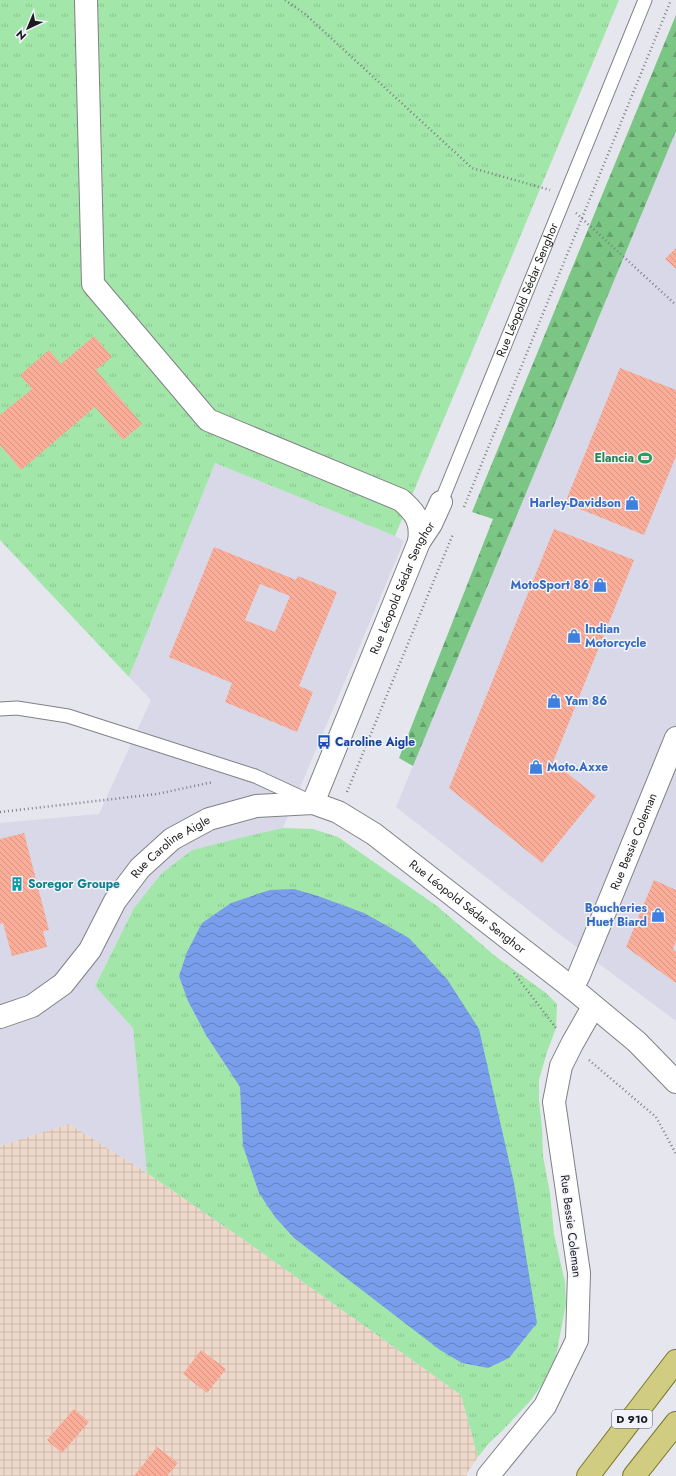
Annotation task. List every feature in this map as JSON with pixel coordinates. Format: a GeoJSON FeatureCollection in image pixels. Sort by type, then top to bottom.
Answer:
{"type":"FeatureCollection","features":[{"type":"Feature","properties":{"kind":"main road","name":"D 910"},"geometry":{"type":"LineString","coordinates":[[588,1476],[676,1361]]}},
{"type":"Feature","properties":{"kind":"main road","name":"D 910"},"geometry":{"type":"LineString","coordinates":[[634,1476],[676,1422]]}},
{"type":"Feature","properties":{"kind":"street"},"geometry":{"type":"LineString","coordinates":[[86,0],[92,284],[208,420],[401,500],[412,510],[418,520],[421,531],[419,542]]}},
{"type":"Feature","properties":{"kind":"street","name":"Rue Léopold Sédar Senghor"},"geometry":{"type":"LineString","coordinates":[[441,502],[432,524],[419,542],[313,803],[338,812],[374,834],[572,988],[637,1042],[676,1066]]}},
{"type":"Feature","properties":{"kind":"street","name":"Rue Bessie Coleman"},"geometry":{"type":"LineString","coordinates":[[572,988],[582,969],[676,738]]}},
{"type":"Feature","properties":{"kind":"street","name":"Rue Caroline Aigle"},"geometry":{"type":"LineString","coordinates":[[0,1017],[32,1006],[62,984],[90,950],[116,901],[140,868],[172,839],[209,819],[256,806],[313,803]]}},
{"type":"Feature","properties":{"kind":"street","name":"Rue Bessie Coleman"},"geometry":{"type":"LineString","coordinates":[[488,1476],[545,1406],[577,1340],[579,1272],[554,1102],[561,1066],[593,1007]]}},
{"type":"Feature","properties":{"kind":"street","name":"Rue Léopold Sédar Senghor"},"geometry":{"type":"LineString","coordinates":[[637,1042],[676,1082]]}},
{"type":"Feature","properties":{"kind":"lane","name":"Rue Léopold Sédar Senghor"},"geometry":{"type":"LineString","coordinates":[[441,502],[645,0]]}},
{"type":"Feature","properties":{"kind":"lane"},"geometry":{"type":"LineString","coordinates":[[0,709],[17,708],[68,716],[236,769],[255,776],[313,803]]}},
{"type":"Feature","properties":{"kind":"path"},"geometry":{"type":"LineString","coordinates":[[285,0],[305,14],[472,168],[548,189],[582,218],[676,305]]}},
{"type":"Feature","properties":{"kind":"path"},"geometry":{"type":"LineString","coordinates":[[462,512],[671,0]]}},
{"type":"Feature","properties":{"kind":"path"},"geometry":{"type":"LineString","coordinates":[[338,812],[453,534]]}},
{"type":"Feature","properties":{"kind":"path"},"geometry":{"type":"LineString","coordinates":[[0,812],[157,794],[222,781],[236,769]]}},
{"type":"Feature","properties":{"kind":"path"},"geometry":{"type":"LineString","coordinates":[[588,1059],[656,1117],[676,1154]]}},
{"type":"Feature","properties":{"kind":"shaded area"},"geometry":{"type":"Polygon","coordinates":[[[676,131],[676,1021],[563,937],[396,807],[676,131]]]}},
{"type":"Feature","properties":{"kind":"shaded area"},"geometry":{"type":"Polygon","coordinates":[[[215,463],[404,541],[283,828],[192,850],[162,873],[134,908],[95,985],[133,1028],[147,1173],[69,1124],[0,1146],[0,823],[99,814],[151,700],[129,677],[215,463]]]}},
{"type":"Feature","properties":{"kind":"shaded area"},"geometry":{"type":"Polygon","coordinates":[[[69,1124],[147,1173],[247,1242],[461,1395],[478,1457],[467,1473],[467,1476],[0,1476],[0,1146],[69,1124]]]}},
{"type":"Feature","properties":{"kind":"green space"},"geometry":{"type":"Polygon","coordinates":[[[0,0],[619,0],[395,536],[215,463],[129,677],[0,540],[0,0]]]}},
{"type":"Feature","properties":{"kind":"green space"},"geometry":{"type":"Polygon","coordinates":[[[676,15],[676,131],[413,766],[399,758],[493,519],[472,512],[676,15]]]}},
{"type":"Feature","properties":{"kind":"green space"},"geometry":{"type":"Polygon","coordinates":[[[283,828],[313,829],[338,837],[437,906],[495,956],[546,993],[557,1004],[556,1028],[539,1080],[539,1100],[543,1156],[550,1193],[554,1234],[565,1282],[566,1304],[556,1356],[543,1383],[531,1400],[489,1443],[478,1457],[461,1395],[247,1242],[147,1173],[133,1028],[95,986],[134,908],[162,873],[192,850],[283,828]]]}},
{"type":"Feature","properties":{"kind":"water"},"geometry":{"type":"Polygon","coordinates":[[[294,889],[364,913],[409,938],[447,979],[479,1029],[514,1183],[537,1323],[509,1358],[488,1368],[462,1363],[440,1350],[294,1238],[275,1217],[259,1193],[243,1146],[240,1087],[206,1035],[188,1001],[179,976],[187,952],[202,923],[231,903],[270,890],[294,889]]]}},
{"type":"Feature","properties":{"kind":"building"},"geometry":{"type":"Polygon","coordinates":[[[676,248],[676,269],[665,259],[676,248]]]}},
{"type":"Feature","properties":{"kind":"building"},"geometry":{"type":"Polygon","coordinates":[[[94,336],[112,357],[96,370],[142,424],[123,440],[95,407],[21,470],[0,445],[0,415],[32,389],[20,375],[49,350],[61,364],[94,336]]]}},
{"type":"Feature","properties":{"kind":"building"},"geometry":{"type":"Polygon","coordinates":[[[620,368],[676,390],[676,456],[644,535],[565,503],[620,368]]]}},
{"type":"Feature","properties":{"kind":"building"},"geometry":{"type":"Polygon","coordinates":[[[554,529],[634,560],[553,762],[596,796],[542,863],[449,788],[554,529]]]}},
{"type":"Feature","properties":{"kind":"building"},"geometry":{"type":"Polygon","coordinates":[[[214,547],[296,580],[298,576],[337,592],[299,686],[313,692],[297,732],[225,702],[232,683],[169,657],[214,547]],[[260,584],[245,620],[275,632],[290,596],[260,584]]]}},
{"type":"Feature","properties":{"kind":"building","name":"Soregor Groupe"},"geometry":{"type":"Polygon","coordinates":[[[24,833],[49,930],[43,931],[47,947],[12,956],[3,923],[0,924],[0,839],[24,833]]]}},
{"type":"Feature","properties":{"kind":"building","name":"Boucheries Huet Biard"},"geometry":{"type":"Polygon","coordinates":[[[654,880],[676,890],[676,941],[673,949],[676,952],[676,983],[626,947],[654,880]]]}},
{"type":"Feature","properties":{"kind":"building"},"geometry":{"type":"Polygon","coordinates":[[[201,1350],[226,1369],[207,1393],[183,1374],[201,1350]]]}},
{"type":"Feature","properties":{"kind":"building"},"geometry":{"type":"Polygon","coordinates":[[[74,1409],[89,1422],[62,1453],[47,1440],[74,1409]]]}},
{"type":"Feature","properties":{"kind":"building"},"geometry":{"type":"Polygon","coordinates":[[[157,1447],[178,1463],[167,1476],[134,1476],[157,1447]]]}},
{"type":"Feature","properties":{"kind":"place","name":"Elancia"},"geometry":{"type":"Point","coordinates":[645,458]}},
{"type":"Feature","properties":{"kind":"place","name":"Harley-Davidson"},"geometry":{"type":"Point","coordinates":[632,503]}},
{"type":"Feature","properties":{"kind":"place","name":"MotoSport 86"},"geometry":{"type":"Point","coordinates":[600,585]}},
{"type":"Feature","properties":{"kind":"place","name":"Indian Motorcycle"},"geometry":{"type":"Point","coordinates":[574,636]}},
{"type":"Feature","properties":{"kind":"place","name":"Yam 86"},"geometry":{"type":"Point","coordinates":[554,701]}},
{"type":"Feature","properties":{"kind":"place","name":"Caroline Aigle"},"geometry":{"type":"Point","coordinates":[324,742]}},
{"type":"Feature","properties":{"kind":"place","name":"Moto.Axxe"},"geometry":{"type":"Point","coordinates":[536,767]}},
{"type":"Feature","properties":{"kind":"place","name":"Soregor Groupe"},"geometry":{"type":"Point","coordinates":[17,884]}},
{"type":"Feature","properties":{"kind":"place","name":"Boucheries Huet Biard"},"geometry":{"type":"Point","coordinates":[658,915]}}]}
